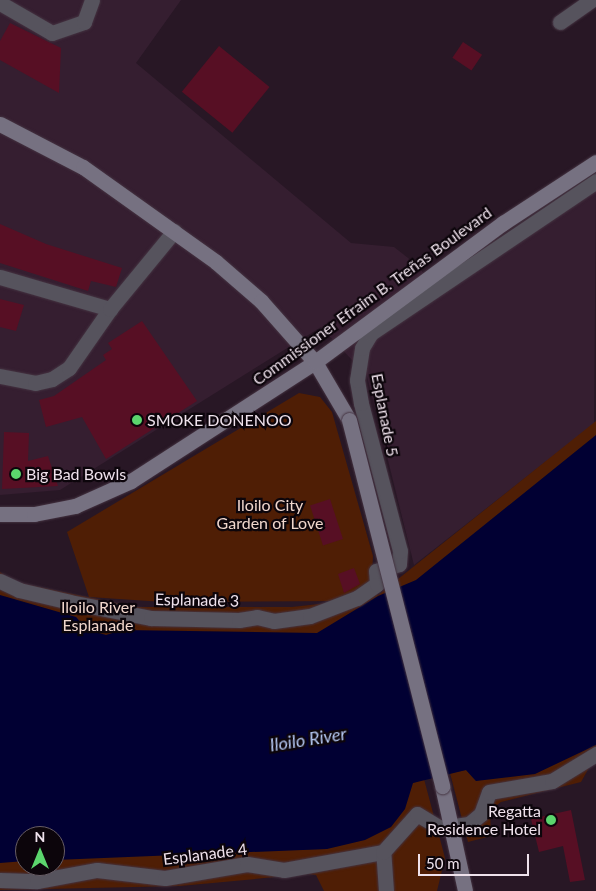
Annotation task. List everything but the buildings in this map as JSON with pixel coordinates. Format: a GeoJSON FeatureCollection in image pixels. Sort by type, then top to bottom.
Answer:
{"type":"FeatureCollection","features":[{"type":"Feature","properties":{"kind":"main road"},"geometry":{"type":"LineString","coordinates":[[0,124],[83,167],[174,231],[261,301],[315,362],[349,420],[453,829],[465,891]]}},
{"type":"Feature","properties":{"kind":"main road","name":"Commissioner Efraim B. Treñas Boulevard"},"geometry":{"type":"LineString","coordinates":[[0,514],[34,514],[75,506],[131,481],[315,362],[503,224],[596,162]]}},
{"type":"Feature","properties":{"kind":"street"},"geometry":{"type":"LineString","coordinates":[[0,3],[52,33],[84,22],[92,0]]}},
{"type":"Feature","properties":{"kind":"street"},"geometry":{"type":"LineString","coordinates":[[560,22],[592,0]]}},
{"type":"Feature","properties":{"kind":"street","name":"Esplanade 5"},"geometry":{"type":"LineString","coordinates":[[376,571],[399,564],[400,551],[357,380],[362,348],[371,333],[596,181]]}},
{"type":"Feature","properties":{"kind":"street"},"geometry":{"type":"LineString","coordinates":[[0,376],[34,383],[52,379],[69,368],[110,309],[174,231]]}},
{"type":"Feature","properties":{"kind":"street"},"geometry":{"type":"LineString","coordinates":[[0,277],[110,309]]}},
{"type":"Feature","properties":{"kind":"street","name":"Esplanade 3"},"geometry":{"type":"LineString","coordinates":[[0,581],[19,590],[150,618],[239,620],[256,616],[274,621],[310,616],[357,598],[377,584],[376,571]]}},
{"type":"Feature","properties":{"kind":"street"},"geometry":{"type":"LineString","coordinates":[[386,891],[383,852],[417,814],[433,825],[453,829],[476,820],[489,792],[552,782],[596,754]]}},
{"type":"Feature","properties":{"kind":"street","name":"Esplanade 4"},"geometry":{"type":"LineString","coordinates":[[0,880],[37,881],[97,870],[165,878],[248,864],[284,870],[383,852]]}},
{"type":"Feature","properties":{"kind":"shaded area"},"geometry":{"type":"Polygon","coordinates":[[[0,0],[181,0],[136,63],[351,243],[394,247],[417,265],[440,294],[596,188],[594,424],[414,565],[367,376],[321,327],[60,490],[0,495],[0,0]]]}},
{"type":"Feature","properties":{"kind":"green space","name":"Iloilo City Garden of Love"},"geometry":{"type":"Polygon","coordinates":[[[299,393],[320,397],[332,412],[373,556],[372,574],[378,595],[596,421],[596,498],[373,636],[131,636],[129,624],[114,635],[106,635],[87,630],[76,617],[0,613],[0,572],[15,582],[136,607],[292,607],[346,601],[164,602],[89,597],[67,532],[299,393]]]}},
{"type":"Feature","properties":{"kind":"green space"},"geometry":{"type":"Polygon","coordinates":[[[596,738],[596,763],[590,766],[581,782],[501,802],[490,810],[491,836],[468,842],[450,773],[466,770],[476,781],[596,738]]]}},
{"type":"Feature","properties":{"kind":"green space"},"geometry":{"type":"Polygon","coordinates":[[[424,779],[445,858],[437,891],[324,891],[316,875],[308,874],[180,886],[0,890],[0,856],[15,855],[15,876],[65,876],[65,854],[327,849],[413,783],[424,779]]]}},
{"type":"Feature","properties":{"kind":"water","name":"Iloilo River"},"geometry":{"type":"Polygon","coordinates":[[[596,435],[596,745],[535,774],[476,781],[466,770],[413,783],[405,809],[391,827],[365,840],[327,849],[65,860],[65,826],[15,826],[15,862],[0,863],[0,595],[76,617],[87,630],[106,635],[122,630],[317,633],[378,596],[416,580],[596,435]]]}},
{"type":"Feature","properties":{"kind":"place","name":"SMOKE DONENOO"},"geometry":{"type":"Point","coordinates":[137,420]}},
{"type":"Feature","properties":{"kind":"place","name":"Big Bad Bowls"},"geometry":{"type":"Point","coordinates":[16,474]}},
{"type":"Feature","properties":{"kind":"place","name":"Regatta Residence Hotel"},"geometry":{"type":"Point","coordinates":[551,820]}},
{"type":"Feature","properties":{"kind":"park label","name":"Iloilo River Esplanade"},"geometry":{"type":"Point","coordinates":[98,616]}}]}
